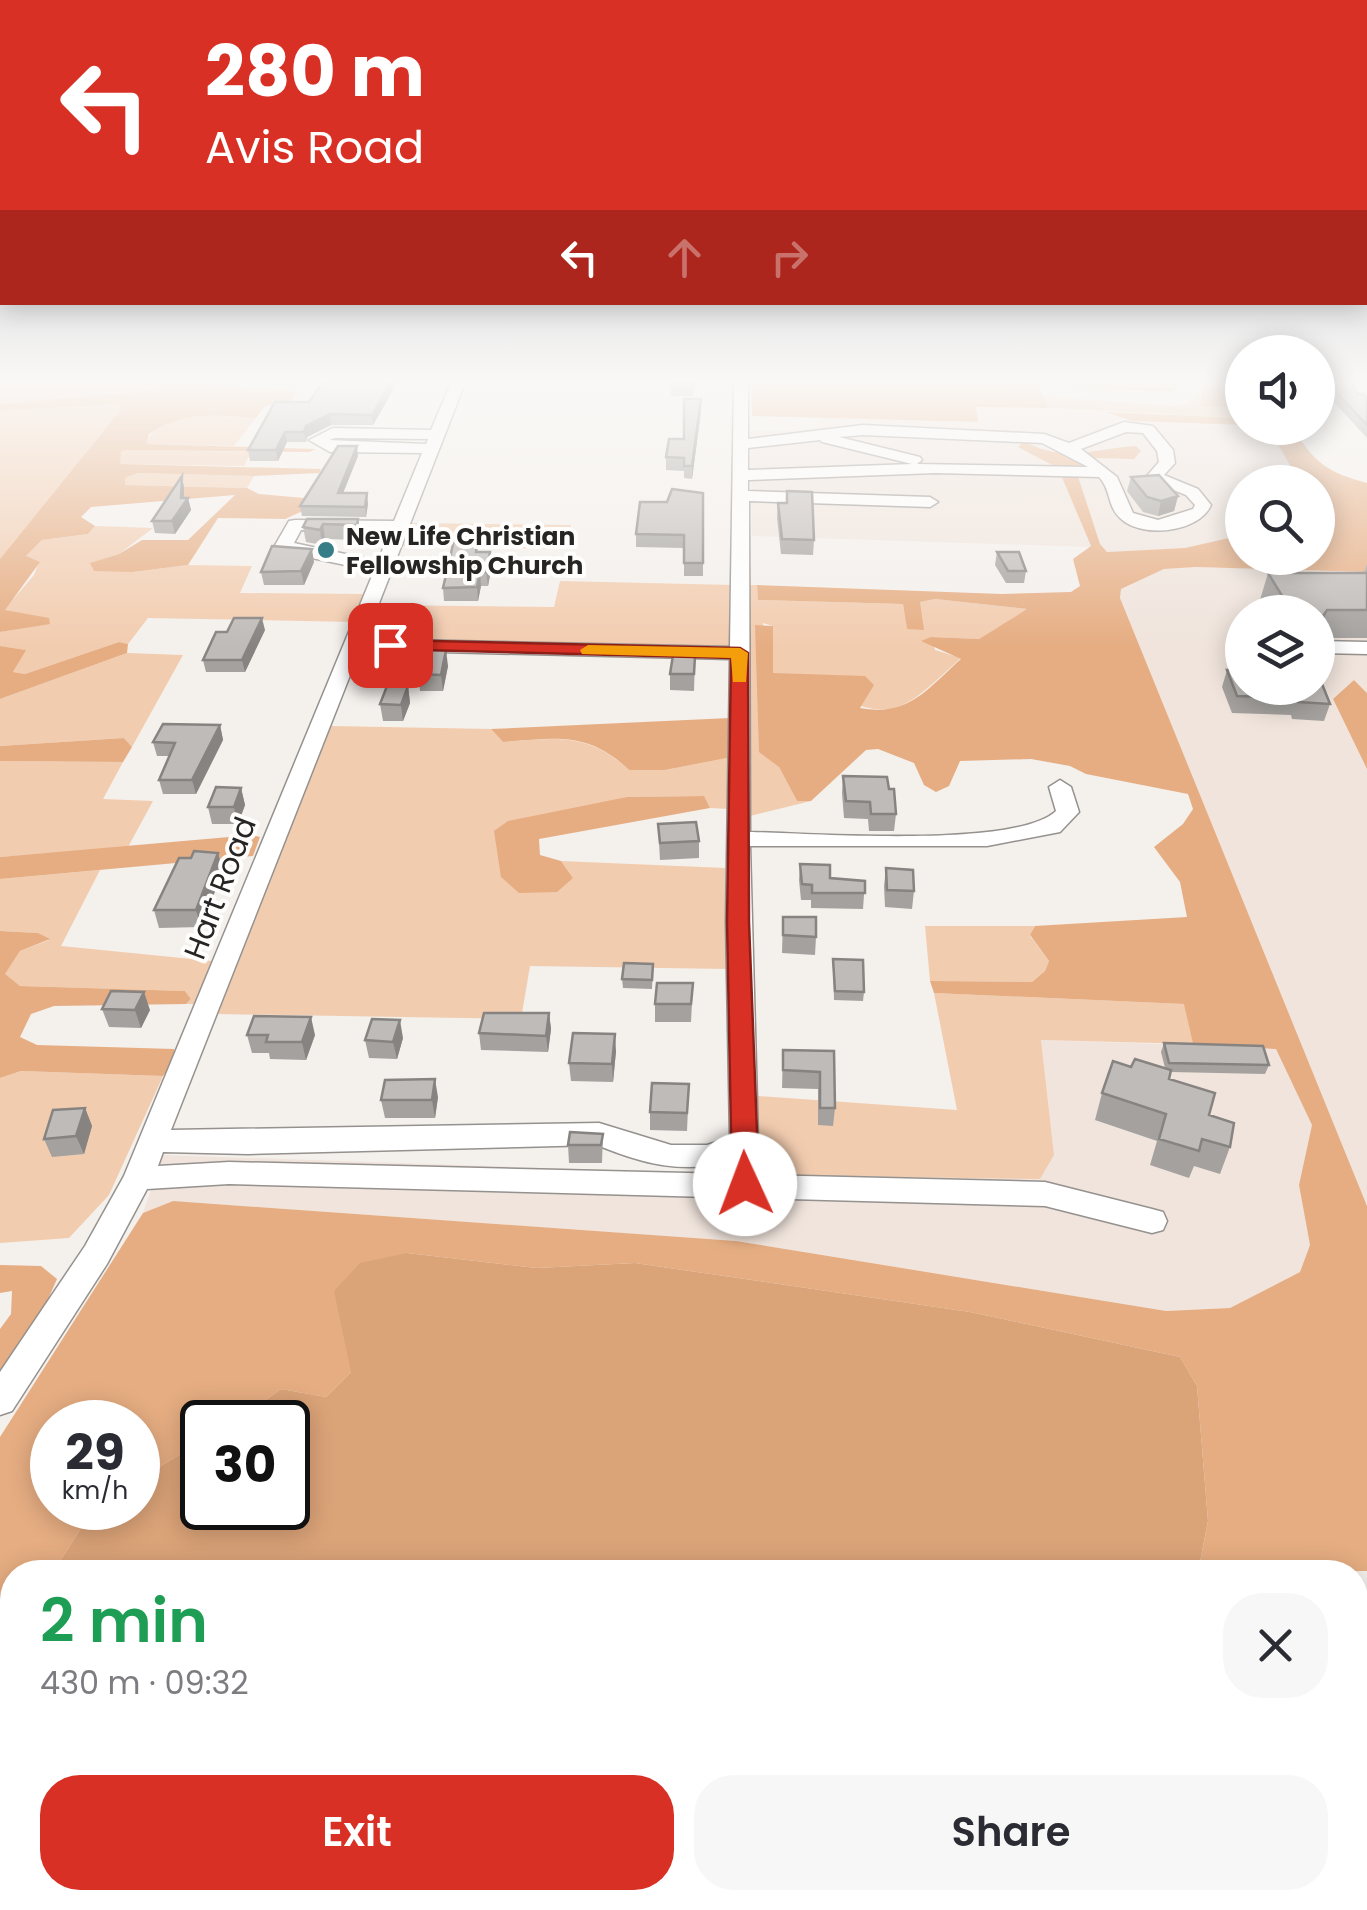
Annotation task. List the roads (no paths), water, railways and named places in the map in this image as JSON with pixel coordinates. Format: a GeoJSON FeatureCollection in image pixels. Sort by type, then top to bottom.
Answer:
{"type":"FeatureCollection","features":[{"type":"Feature","properties":{"kind":"street","name":"Hart Road"},"geometry":{"type":"LineString","coordinates":[[0,1400],[96,1254],[138,1178],[425,467]]}},
{"type":"Feature","properties":{"kind":"street"},"geometry":{"type":"LineString","coordinates":[[741,467],[738,833],[745,1184]]}},
{"type":"Feature","properties":{"kind":"street"},"geometry":{"type":"LineString","coordinates":[[1108,467],[1127,477]]}},
{"type":"Feature","properties":{"kind":"street"},"geometry":{"type":"LineString","coordinates":[[741,486],[936,468],[1127,477],[1156,467]]}},
{"type":"Feature","properties":{"kind":"street"},"geometry":{"type":"LineString","coordinates":[[741,486],[930,502]]}},
{"type":"Feature","properties":{"kind":"street"},"geometry":{"type":"LineString","coordinates":[[383,567],[327,551],[282,547],[295,525],[401,526]]}},
{"type":"Feature","properties":{"kind":"street"},"geometry":{"type":"LineString","coordinates":[[352,644],[740,653]]}},
{"type":"Feature","properties":{"kind":"street"},"geometry":{"type":"LineString","coordinates":[[1335,647],[1367,648]]}},
{"type":"Feature","properties":{"kind":"street"},"geometry":{"type":"LineString","coordinates":[[738,833],[821,840],[940,842],[1023,835],[1052,828],[1068,812],[1060,787]]}},
{"type":"Feature","properties":{"kind":"street"},"geometry":{"type":"LineString","coordinates":[[154,1141],[248,1143],[599,1134],[647,1155],[678,1158],[723,1154],[744,1144]]}},
{"type":"Feature","properties":{"kind":"street"},"geometry":{"type":"LineString","coordinates":[[138,1178],[229,1173],[1044,1194],[1152,1221]]}},
{"type":"Feature","properties":{"kind":"place","name":"New Life Christian Fellowship Church"},"geometry":{"type":"Point","coordinates":[326,550]}}]}
